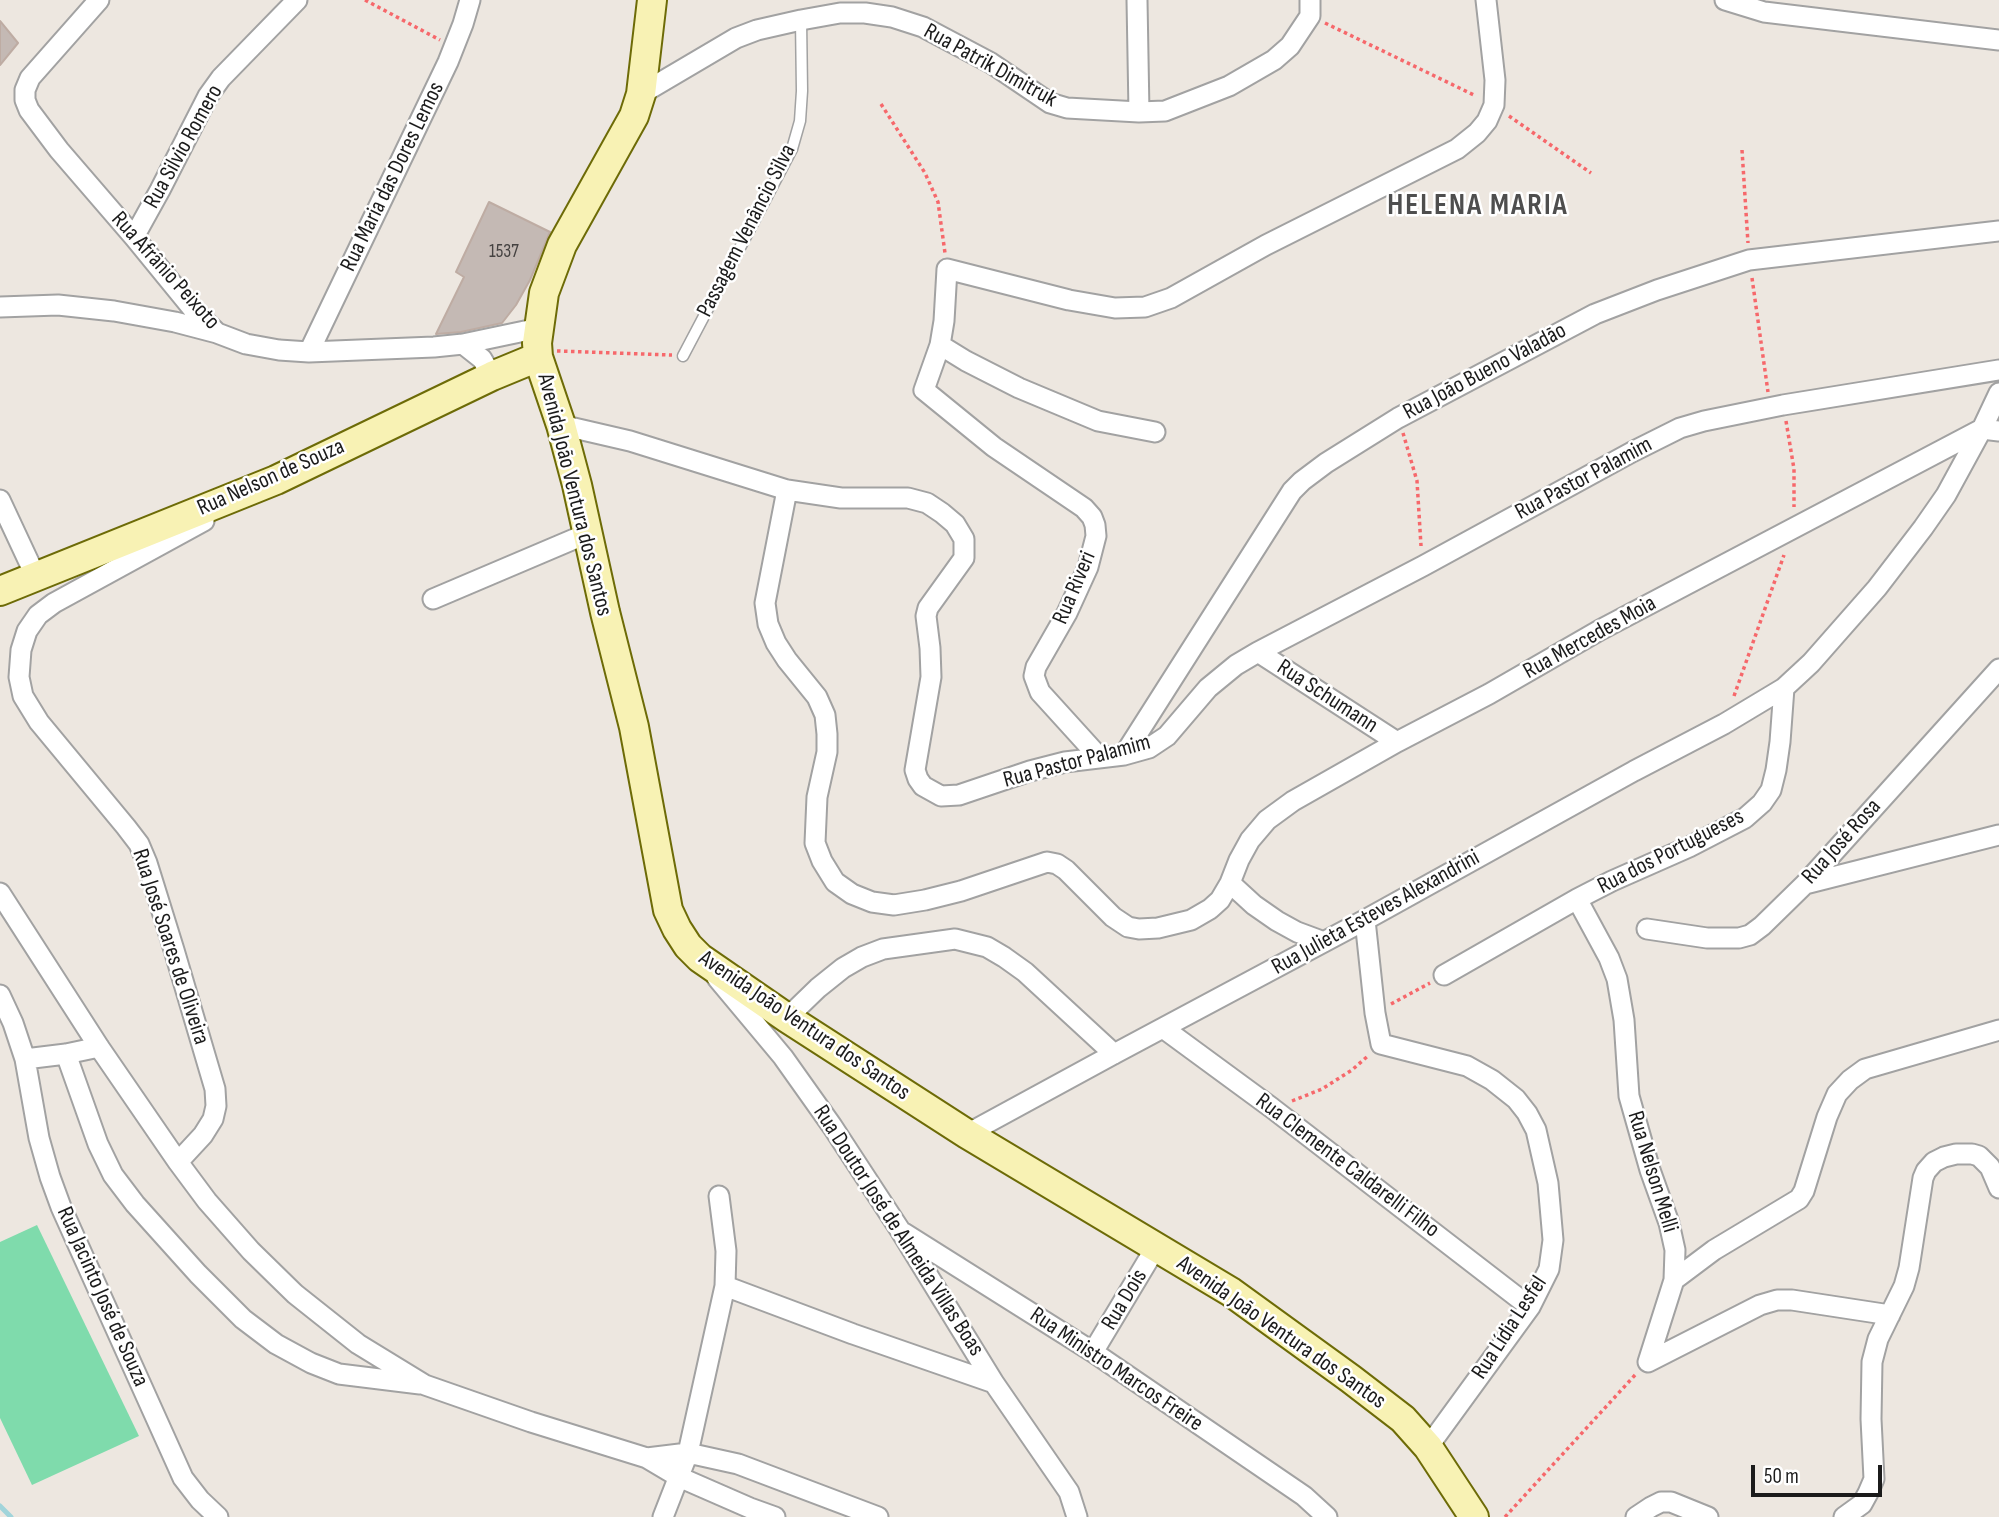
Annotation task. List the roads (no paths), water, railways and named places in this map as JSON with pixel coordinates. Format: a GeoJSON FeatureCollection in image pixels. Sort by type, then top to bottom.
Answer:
{"type":"FeatureCollection","features":[{"type":"Feature","properties":{"kind":"main road","name":"Avenida João Ventura dos Santos"},"geometry":{"type":"LineString","coordinates":[[652,0],[640,94],[634,116],[562,244],[544,293],[538,345],[577,485],[586,534],[634,727],[668,910],[677,929],[700,958],[787,1018],[967,1135],[1231,1292],[1351,1379],[1403,1419],[1428,1447],[1474,1517]]}},
{"type":"Feature","properties":{"kind":"main road","name":"Rua Nelson de Souza"},"geometry":{"type":"LineString","coordinates":[[0,591],[276,480],[492,376],[538,345]]}},
{"type":"Feature","properties":{"kind":"street","name":"Rua Afrânio Peixoto"},"geometry":{"type":"LineString","coordinates":[[99,0],[30,78],[25,90],[25,100],[29,110],[59,150],[192,309],[217,333],[246,344],[309,352],[463,344],[538,345]]}},
{"type":"Feature","properties":{"kind":"street","name":"Rua Silvio Romero"},"geometry":{"type":"LineString","coordinates":[[134,237],[208,96],[221,78],[297,0]]}},
{"type":"Feature","properties":{"kind":"street","name":"Rua Maria das Dores Lemos"},"geometry":{"type":"LineString","coordinates":[[309,352],[454,48],[470,0]]}},
{"type":"Feature","properties":{"kind":"street"},"geometry":{"type":"LineString","coordinates":[[1137,0],[1139,112]]}},
{"type":"Feature","properties":{"kind":"street"},"geometry":{"type":"LineString","coordinates":[[1155,432],[1098,421],[1019,388],[940,345],[947,269],[1069,300],[1115,308],[1145,307],[1171,298],[1278,239],[1457,149],[1477,133],[1487,121],[1494,105],[1495,80],[1486,0]]}},
{"type":"Feature","properties":{"kind":"street"},"geometry":{"type":"LineString","coordinates":[[1725,0],[1764,12],[1999,40]]}},
{"type":"Feature","properties":{"kind":"street"},"geometry":{"type":"LineString","coordinates":[[1764,12],[1788,0]]}},
{"type":"Feature","properties":{"kind":"street","name":"Rua Patrik Dimitruk"},"geometry":{"type":"LineString","coordinates":[[640,94],[736,38],[757,30],[840,13],[865,13],[892,16],[923,27],[991,63],[1050,103],[1067,108],[1165,111],[1229,86],[1274,60],[1290,46],[1310,8]]}},
{"type":"Feature","properties":{"kind":"street","name":"Rua João Bueno Valadão"},"geometry":{"type":"LineString","coordinates":[[1124,755],[1292,491],[1326,463],[1398,418],[1595,314],[1657,289],[1749,260],[1999,231]]}},
{"type":"Feature","properties":{"kind":"street"},"geometry":{"type":"LineString","coordinates":[[0,307],[58,305],[114,311],[217,333]]}},
{"type":"Feature","properties":{"kind":"street"},"geometry":{"type":"LineString","coordinates":[[463,344],[482,359],[492,376]]}},
{"type":"Feature","properties":{"kind":"street","name":"Rua Riveri"},"geometry":{"type":"LineString","coordinates":[[940,345],[924,390],[993,447],[1084,508],[1092,517],[1096,536],[1088,567],[1067,614],[1036,667],[1034,676],[1040,692],[1099,757]]}},
{"type":"Feature","properties":{"kind":"street","name":"Rua Pastor Palamim"},"geometry":{"type":"LineString","coordinates":[[561,425],[630,441],[787,490],[841,498],[908,498],[927,503],[955,524],[964,539],[964,558],[928,608],[926,616],[931,677],[915,770],[923,786],[941,796],[959,795],[1066,762],[1124,755],[1149,748],[1167,736],[1208,688],[1258,652],[1680,428],[1777,406],[1999,370]]}},
{"type":"Feature","properties":{"kind":"street"},"geometry":{"type":"LineString","coordinates":[[1784,688],[1811,663],[1869,597],[1923,528],[1991,430],[1999,393]]}},
{"type":"Feature","properties":{"kind":"street","name":"Rua Mercedes Moia"},"geometry":{"type":"LineString","coordinates":[[787,490],[765,603],[768,624],[776,643],[817,697],[825,716],[827,752],[817,797],[815,843],[835,882],[852,894],[872,902],[894,905],[961,891],[1047,862],[1066,870],[1112,918],[1128,927],[1139,929],[1158,928],[1191,920],[1220,900],[1250,840],[1267,820],[1293,801],[1600,630],[1794,528],[1991,430]]}},
{"type":"Feature","properties":{"kind":"street","name":"Rua José Soares de Oliveira"},"geometry":{"type":"LineString","coordinates":[[178,1163],[203,1135],[216,1106],[215,1089],[174,950],[139,844],[39,722],[23,696],[19,677],[21,650],[27,631],[38,615],[54,603],[245,500],[276,480]]}},
{"type":"Feature","properties":{"kind":"street"},"geometry":{"type":"LineString","coordinates":[[0,500],[35,575]]}},
{"type":"Feature","properties":{"kind":"street"},"geometry":{"type":"LineString","coordinates":[[433,599],[586,534]]}},
{"type":"Feature","properties":{"kind":"street","name":"Rua Schumann"},"geometry":{"type":"LineString","coordinates":[[1258,652],[1397,742]]}},
{"type":"Feature","properties":{"kind":"street","name":"Rua José Rosa"},"geometry":{"type":"LineString","coordinates":[[1647,929],[1707,938],[1739,938],[1762,926],[1805,884],[1999,669]]}},
{"type":"Feature","properties":{"kind":"street","name":"Rua Julieta Esteves Alexandrini"},"geometry":{"type":"LineString","coordinates":[[967,1135],[1724,724],[1784,688]]}},
{"type":"Feature","properties":{"kind":"street","name":"Rua dos Portugueses"},"geometry":{"type":"LineString","coordinates":[[1444,975],[1577,899],[1745,818],[1762,803],[1771,790],[1780,742],[1784,688]]}},
{"type":"Feature","properties":{"kind":"street"},"geometry":{"type":"LineString","coordinates":[[1805,884],[1999,835]]}},
{"type":"Feature","properties":{"kind":"street"},"geometry":{"type":"LineString","coordinates":[[1230,883],[1277,921],[1324,942]]}},
{"type":"Feature","properties":{"kind":"street"},"geometry":{"type":"LineString","coordinates":[[0,893],[99,1046],[207,1201],[251,1251],[295,1294],[358,1345],[425,1385],[647,1458],[679,1477],[775,1517]]}},
{"type":"Feature","properties":{"kind":"street","name":"Rua Nelson Melli"},"geometry":{"type":"LineString","coordinates":[[1577,899],[1609,958],[1617,979],[1624,1020],[1629,1096],[1675,1250],[1674,1280],[1648,1362],[1760,1304],[1777,1300],[1793,1300],[1890,1315]]}},
{"type":"Feature","properties":{"kind":"street","name":"Rua Lídia Lesfel"},"geometry":{"type":"LineString","coordinates":[[1364,920],[1381,1044],[1467,1066],[1492,1080],[1516,1099],[1536,1130],[1548,1184],[1553,1240],[1549,1269],[1530,1307],[1428,1447]]}},
{"type":"Feature","properties":{"kind":"street"},"geometry":{"type":"LineString","coordinates":[[787,1018],[818,988],[862,957],[883,949],[955,939],[987,947],[1025,972],[1114,1054]]}},
{"type":"Feature","properties":{"kind":"street","name":"Rua Doutor José de Almeida Villas Boas"},"geometry":{"type":"LineString","coordinates":[[700,958],[783,1057],[832,1126],[994,1383],[1069,1492],[1077,1517]]}},
{"type":"Feature","properties":{"kind":"street","name":"Rua Jacinto José de Souza"},"geometry":{"type":"LineString","coordinates":[[0,995],[25,1059],[39,1138],[61,1207],[183,1478],[218,1517]]}},
{"type":"Feature","properties":{"kind":"street","name":"Rua Clemente Caldarelli Filho"},"geometry":{"type":"LineString","coordinates":[[1163,1028],[1272,1108],[1530,1307]]}},
{"type":"Feature","properties":{"kind":"street"},"geometry":{"type":"LineString","coordinates":[[1674,1280],[1714,1250],[1799,1199],[1804,1191],[1827,1117],[1837,1094],[1850,1080],[1865,1069],[1999,1030]]}},
{"type":"Feature","properties":{"kind":"street"},"geometry":{"type":"LineString","coordinates":[[25,1059],[66,1054],[99,1046]]}},
{"type":"Feature","properties":{"kind":"street"},"geometry":{"type":"LineString","coordinates":[[66,1054],[98,1144],[113,1175],[135,1204],[243,1319],[276,1344],[311,1363],[339,1374],[425,1385]]}},
{"type":"Feature","properties":{"kind":"street"},"geometry":{"type":"LineString","coordinates":[[1844,1517],[1861,1504],[1874,1479],[1872,1362],[1878,1339],[1904,1286],[1926,1171],[1934,1162],[1944,1157],[1972,1154],[1979,1156],[1990,1167],[1999,1188]]}},
{"type":"Feature","properties":{"kind":"street"},"geometry":{"type":"LineString","coordinates":[[663,1517],[688,1453],[725,1286],[726,1251],[719,1196]]}},
{"type":"Feature","properties":{"kind":"street","name":"Rua Ministro Marcos Freire"},"geometry":{"type":"LineString","coordinates":[[900,1230],[1093,1352],[1304,1496],[1327,1517]]}},
{"type":"Feature","properties":{"kind":"street","name":"Rua Dois"},"geometry":{"type":"LineString","coordinates":[[1093,1352],[1156,1247]]}},
{"type":"Feature","properties":{"kind":"street"},"geometry":{"type":"LineString","coordinates":[[725,1286],[994,1383]]}},
{"type":"Feature","properties":{"kind":"street"},"geometry":{"type":"LineString","coordinates":[[647,1458],[688,1453],[738,1464],[878,1517]]}},
{"type":"Feature","properties":{"kind":"street"},"geometry":{"type":"LineString","coordinates":[[1636,1517],[1661,1502],[1671,1502],[1708,1517]]}},
{"type":"Feature","properties":{"kind":"lane","name":"Passagem Venâncio Silva"},"geometry":{"type":"LineString","coordinates":[[683,356],[792,149],[800,121],[802,20]]}},
{"type":"Feature","properties":{"kind":"waterway"},"geometry":{"type":"LineString","coordinates":[[0,1506],[11,1517]]}},
{"type":"Feature","properties":{"kind":"district","name":"HELENA MARIA"},"geometry":{"type":"Point","coordinates":[1478,206]}}]}
